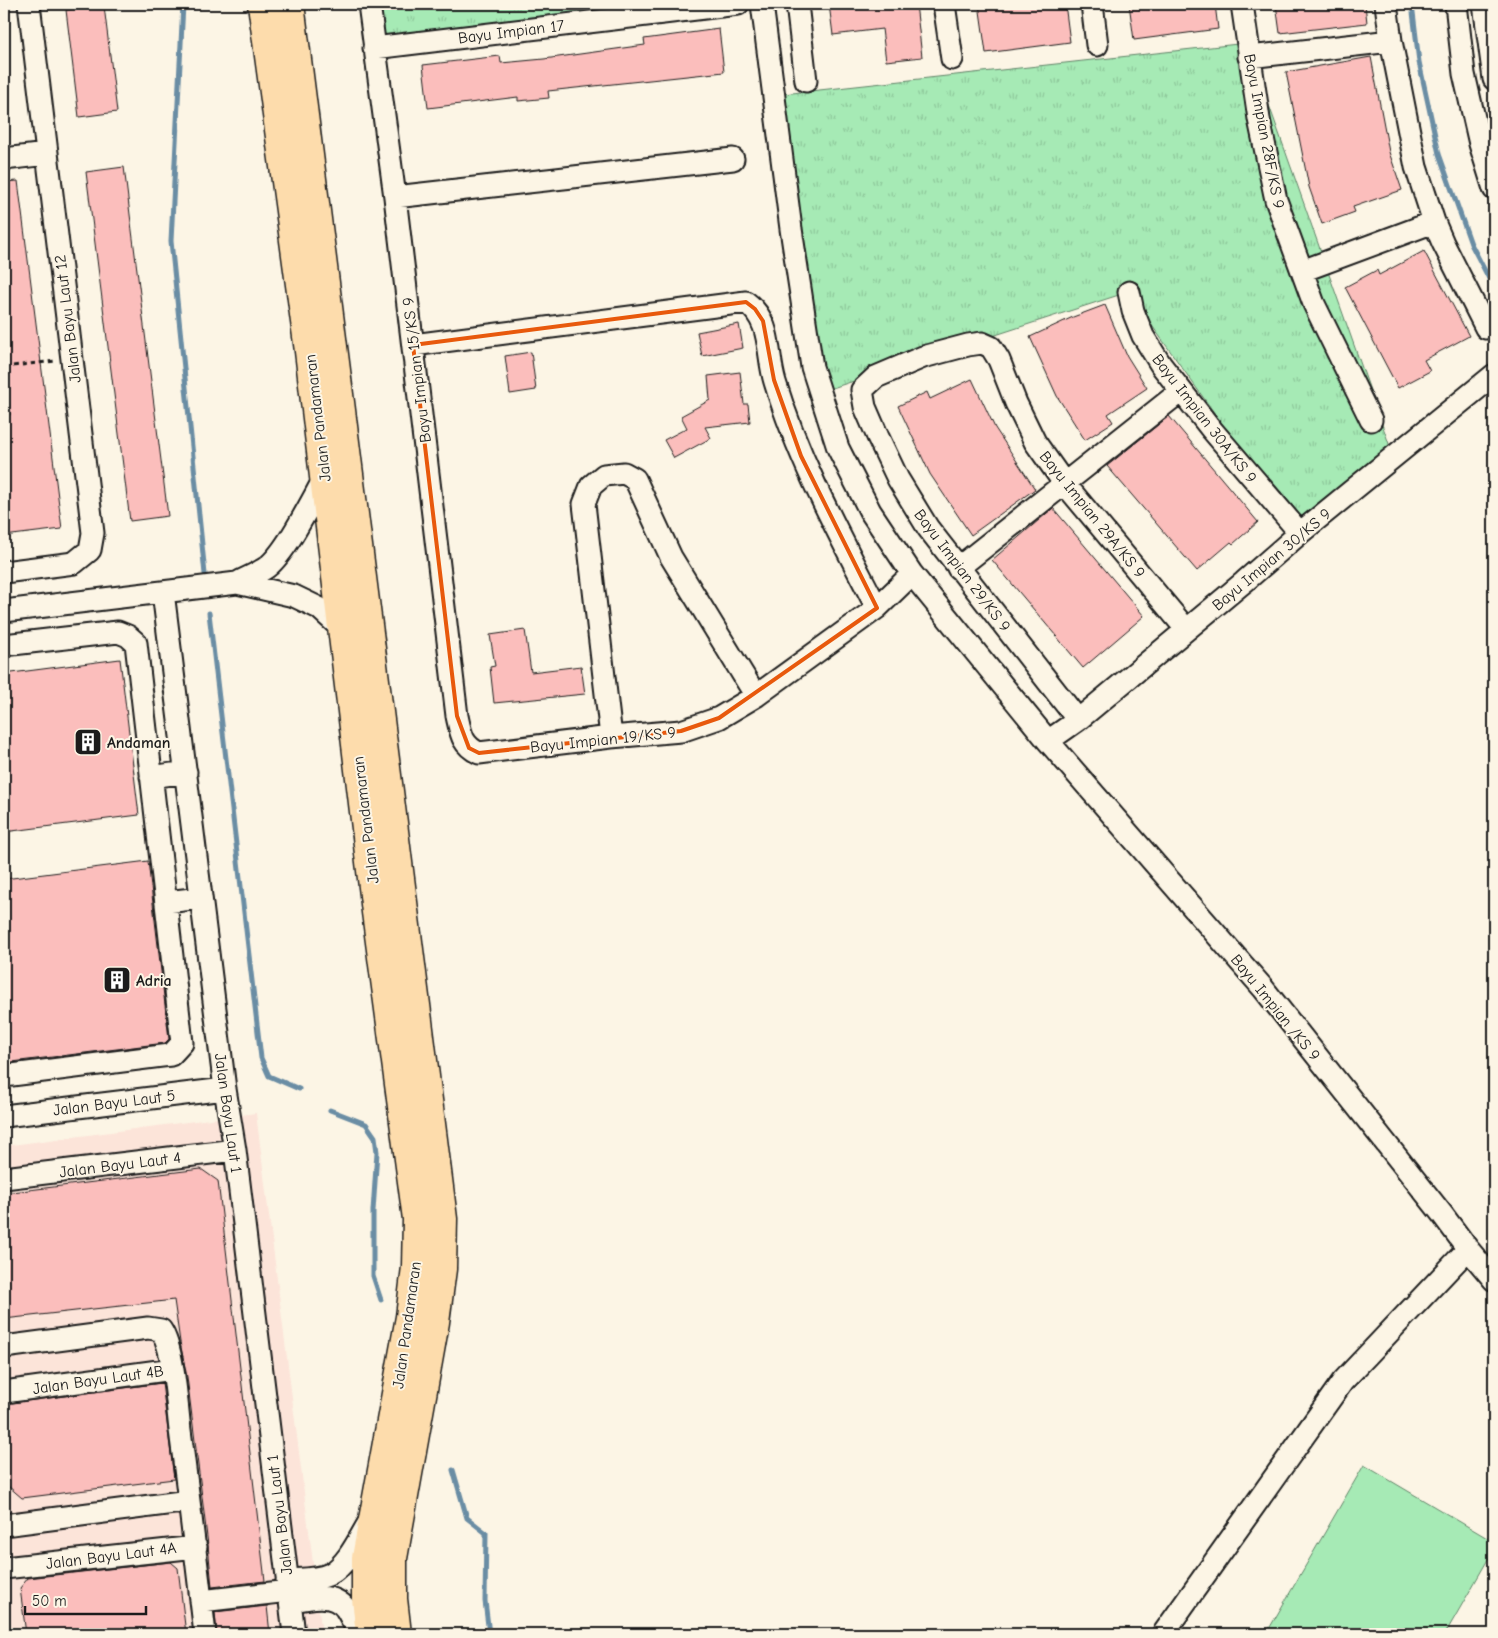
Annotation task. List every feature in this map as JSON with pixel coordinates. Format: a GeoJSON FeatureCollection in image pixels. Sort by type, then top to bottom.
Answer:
{"type":"FeatureCollection","features":[{"type":"Feature","properties":{"kind":"main road","name":"Jalan Pandamaran"},"geometry":{"type":"LineString","coordinates":[[262,4],[307,341],[377,922],[417,1219],[416,1267],[410,1317],[366,1558],[366,1598],[370,1634]]}},
{"type":"Feature","properties":{"kind":"main road","name":"Jalan Pandamaran"},"geometry":{"type":"LineString","coordinates":[[290,4],[358,536],[402,909],[443,1219],[442,1269],[435,1322],[393,1558],[392,1599],[397,1634]]}},
{"type":"Feature","properties":{"kind":"street","name":"Jalan Bayu Laut 12"},"geometry":{"type":"LineString","coordinates":[[7,572],[74,563],[90,550],[93,533],[28,4]]}},
{"type":"Feature","properties":{"kind":"street","name":"Bayu Impian 15/KS 9"},"geometry":{"type":"LineString","coordinates":[[369,4],[395,197],[457,716],[462,737]]}},
{"type":"Feature","properties":{"kind":"street","name":"Bayu Impian 17"},"geometry":{"type":"LineString","coordinates":[[374,48],[738,4]]}},
{"type":"Feature","properties":{"kind":"street","name":"Bayu Impian /KS 9"},"geometry":{"type":"LineString","coordinates":[[762,4],[791,229],[812,367],[838,448],[870,511],[912,574],[1048,741],[1263,988],[1494,1280]]}},
{"type":"Feature","properties":{"kind":"street"},"geometry":{"type":"LineString","coordinates":[[797,4],[806,81]]}},
{"type":"Feature","properties":{"kind":"street"},"geometry":{"type":"LineString","coordinates":[[944,4],[952,59]]}},
{"type":"Feature","properties":{"kind":"street"},"geometry":{"type":"LineString","coordinates":[[1092,4],[1097,45]]}},
{"type":"Feature","properties":{"kind":"street","name":"Bayu Impian 28F/KS 9"},"geometry":{"type":"LineString","coordinates":[[1242,4],[1259,119],[1276,200],[1314,304],[1371,420]]}},
{"type":"Feature","properties":{"kind":"street"},"geometry":{"type":"LineString","coordinates":[[1386,4],[1391,41],[1416,167],[1434,222],[1486,328]]}},
{"type":"Feature","properties":{"kind":"street"},"geometry":{"type":"LineString","coordinates":[[1456,4],[1464,74],[1480,144],[1494,190]]}},
{"type":"Feature","properties":{"kind":"street"},"geometry":{"type":"LineString","coordinates":[[1464,74],[1493,75],[1484,4]]}},
{"type":"Feature","properties":{"kind":"street"},"geometry":{"type":"LineString","coordinates":[[1249,57],[1391,41]]}},
{"type":"Feature","properties":{"kind":"street"},"geometry":{"type":"LineString","coordinates":[[4,159],[47,154]]}},
{"type":"Feature","properties":{"kind":"street"},"geometry":{"type":"LineString","coordinates":[[395,197],[733,159]]}},
{"type":"Feature","properties":{"kind":"street"},"geometry":{"type":"LineString","coordinates":[[1302,271],[1434,222]]}},
{"type":"Feature","properties":{"kind":"street","name":"Bayu Impian 30A/KS 9"},"geometry":{"type":"LineString","coordinates":[[1129,292],[1133,311],[1143,336],[1161,365],[1181,392],[1300,534]]}},
{"type":"Feature","properties":{"kind":"street"},"geometry":{"type":"LineString","coordinates":[[413,345],[746,302],[755,309],[763,321],[774,380],[801,456],[877,608]]}},
{"type":"Feature","properties":{"kind":"street","name":"Bayu Impian 29A/KS 9"},"geometry":{"type":"LineString","coordinates":[[923,357],[968,345],[982,343],[991,347],[999,360],[1016,403],[1035,442],[1064,483],[1186,629]]}},
{"type":"Feature","properties":{"kind":"street","name":"Bayu Impian 29/KS 9"},"geometry":{"type":"LineString","coordinates":[[923,357],[876,377],[868,383],[862,390],[865,407],[898,479],[928,528],[1078,720]]}},
{"type":"Feature","properties":{"kind":"street","name":"Bayu Impian 30/KS 9"},"geometry":{"type":"LineString","coordinates":[[1048,741],[1078,720],[1494,375]]}},
{"type":"Feature","properties":{"kind":"street"},"geometry":{"type":"LineString","coordinates":[[958,568],[1181,392]]}},
{"type":"Feature","properties":{"kind":"street"},"geometry":{"type":"LineString","coordinates":[[611,737],[584,504],[591,486],[604,476],[624,473],[636,480],[672,557],[756,696]]}},
{"type":"Feature","properties":{"kind":"street"},"geometry":{"type":"LineString","coordinates":[[237,583],[267,567],[281,551],[324,478]]}},
{"type":"Feature","properties":{"kind":"street","name":"Bayu Impian 19/KS 9"},"geometry":{"type":"LineString","coordinates":[[462,737],[469,748],[479,753],[611,737],[681,731],[719,718],[756,696],[877,608],[912,574]]}},
{"type":"Feature","properties":{"kind":"street"},"geometry":{"type":"LineString","coordinates":[[4,611],[237,583],[294,596],[319,608],[342,629]]}},
{"type":"Feature","properties":{"kind":"street","name":"Jalan Bayu Laut 1"},"geometry":{"type":"LineString","coordinates":[[164,592],[224,1089],[235,1150],[294,1634]]}},
{"type":"Feature","properties":{"kind":"street"},"geometry":{"type":"LineString","coordinates":[[38,607],[45,640]]}},
{"type":"Feature","properties":{"kind":"street"},"geometry":{"type":"LineString","coordinates":[[4,645],[118,632],[128,636],[136,644],[182,1043],[171,1054],[4,1076]]}},
{"type":"Feature","properties":{"kind":"street"},"geometry":{"type":"LineString","coordinates":[[151,777],[186,772]]}},
{"type":"Feature","properties":{"kind":"street"},"geometry":{"type":"LineString","coordinates":[[166,902],[201,898]]}},
{"type":"Feature","properties":{"kind":"street","name":"Jalan Bayu Laut 5"},"geometry":{"type":"LineString","coordinates":[[4,1116],[224,1089]]}},
{"type":"Feature","properties":{"kind":"street","name":"Jalan Bayu Laut 4"},"geometry":{"type":"LineString","coordinates":[[4,1178],[235,1150]]}},
{"type":"Feature","properties":{"kind":"street"},"geometry":{"type":"LineString","coordinates":[[1163,1634],[1343,1381],[1468,1249]]}},
{"type":"Feature","properties":{"kind":"street","name":"Jalan Bayu Laut 4B"},"geometry":{"type":"LineString","coordinates":[[4,1347],[148,1328],[161,1330],[165,1336],[173,1369],[4,1392]]}},
{"type":"Feature","properties":{"kind":"street","name":"Jalan Bayu Laut 4A"},"geometry":{"type":"LineString","coordinates":[[4,1568],[196,1547],[173,1369]]}},
{"type":"Feature","properties":{"kind":"street"},"geometry":{"type":"LineString","coordinates":[[4,1525],[189,1501]]}},
{"type":"Feature","properties":{"kind":"street"},"geometry":{"type":"LineString","coordinates":[[289,1591],[310,1579],[331,1574],[350,1554],[374,1514]]}},
{"type":"Feature","properties":{"kind":"street"},"geometry":{"type":"LineString","coordinates":[[196,1547],[205,1634]]}},
{"type":"Feature","properties":{"kind":"street"},"geometry":{"type":"LineString","coordinates":[[201,1600],[289,1591],[314,1597],[330,1598],[345,1608],[359,1634]]}},
{"type":"Feature","properties":{"kind":"path"},"geometry":{"type":"LineString","coordinates":[[4,367],[72,359]]}},
{"type":"Feature","properties":{"kind":"highlighted area"},"geometry":{"type":"Polygon","coordinates":[[[746,302],[755,309],[763,321],[774,380],[801,456],[877,608],[719,718],[681,731],[479,753],[469,748],[457,716],[413,345],[729,303],[746,302]]]}},
{"type":"Feature","properties":{"kind":"shaded area"},"geometry":{"type":"Polygon","coordinates":[[[256,1113],[322,1634],[4,1634],[4,1146],[256,1113]]]}},
{"type":"Feature","properties":{"kind":"green space"},"geometry":{"type":"Polygon","coordinates":[[[369,4],[738,4],[374,48],[369,4]]]}},
{"type":"Feature","properties":{"kind":"green space"},"geometry":{"type":"Polygon","coordinates":[[[1247,43],[1394,458],[1300,533],[1128,292],[820,392],[774,95],[1247,43]]]}},
{"type":"Feature","properties":{"kind":"green space"},"geometry":{"type":"Polygon","coordinates":[[[1364,1465],[1494,1542],[1494,1549],[1445,1634],[1266,1634],[1364,1465]]]}},
{"type":"Feature","properties":{"kind":"building"},"geometry":{"type":"Polygon","coordinates":[[[829,4],[916,4],[922,57],[886,61],[882,29],[833,35],[829,4]]]}},
{"type":"Feature","properties":{"kind":"building"},"geometry":{"type":"Polygon","coordinates":[[[979,4],[1065,4],[1070,42],[986,53],[979,4]]]}},
{"type":"Feature","properties":{"kind":"building"},"geometry":{"type":"Polygon","coordinates":[[[1129,4],[1215,4],[1218,29],[1134,40],[1129,4]]]}},
{"type":"Feature","properties":{"kind":"building"},"geometry":{"type":"Polygon","coordinates":[[[1276,4],[1365,4],[1367,23],[1280,33],[1276,4]]]}},
{"type":"Feature","properties":{"kind":"building"},"geometry":{"type":"Polygon","coordinates":[[[104,6],[117,112],[79,117],[66,10],[104,6]]]}},
{"type":"Feature","properties":{"kind":"building"},"geometry":{"type":"Polygon","coordinates":[[[719,29],[724,72],[548,91],[549,98],[518,101],[518,97],[428,108],[423,65],[500,56],[501,63],[544,59],[645,45],[644,39],[719,29]]]}},
{"type":"Feature","properties":{"kind":"building"},"geometry":{"type":"Polygon","coordinates":[[[1371,57],[1389,152],[1402,190],[1353,207],[1355,212],[1322,224],[1309,187],[1286,72],[1371,57]]]}},
{"type":"Feature","properties":{"kind":"building"},"geometry":{"type":"Polygon","coordinates":[[[124,167],[168,516],[130,521],[86,172],[124,167]]]}},
{"type":"Feature","properties":{"kind":"building"},"geometry":{"type":"Polygon","coordinates":[[[18,181],[62,529],[4,536],[4,416],[10,415],[4,361],[4,182],[18,181]]]}},
{"type":"Feature","properties":{"kind":"building"},"geometry":{"type":"Polygon","coordinates":[[[1424,251],[1469,336],[1424,360],[1430,371],[1398,388],[1345,287],[1377,270],[1379,275],[1424,251]]]}},
{"type":"Feature","properties":{"kind":"building"},"geometry":{"type":"Polygon","coordinates":[[[1105,305],[1127,356],[1147,388],[1108,414],[1113,422],[1085,440],[1057,396],[1030,337],[1073,317],[1105,305]]]}},
{"type":"Feature","properties":{"kind":"building"},"geometry":{"type":"Polygon","coordinates":[[[739,324],[743,348],[702,356],[697,332],[739,324]]]}},
{"type":"Feature","properties":{"kind":"building"},"geometry":{"type":"Polygon","coordinates":[[[531,352],[536,390],[510,394],[505,356],[531,352]]]}},
{"type":"Feature","properties":{"kind":"building"},"geometry":{"type":"Polygon","coordinates":[[[740,372],[744,404],[748,404],[750,422],[705,427],[711,438],[674,458],[664,440],[687,428],[681,416],[710,400],[708,376],[740,372]]]}},
{"type":"Feature","properties":{"kind":"building"},"geometry":{"type":"Polygon","coordinates":[[[972,379],[995,428],[1035,489],[971,535],[930,474],[898,406],[927,392],[930,399],[972,379]]]}},
{"type":"Feature","properties":{"kind":"building"},"geometry":{"type":"Polygon","coordinates":[[[1169,416],[1258,522],[1197,571],[1107,466],[1169,416]]]}},
{"type":"Feature","properties":{"kind":"building"},"geometry":{"type":"Polygon","coordinates":[[[1053,508],[1144,616],[1083,668],[992,560],[1053,508]]]}},
{"type":"Feature","properties":{"kind":"building"},"geometry":{"type":"Polygon","coordinates":[[[525,630],[531,672],[581,666],[585,694],[494,703],[490,667],[495,666],[490,635],[525,630]]]}},
{"type":"Feature","properties":{"kind":"building"},"geometry":{"type":"Polygon","coordinates":[[[120,659],[139,815],[4,832],[4,674],[120,659]]]}},
{"type":"Feature","properties":{"kind":"building"},"geometry":{"type":"Polygon","coordinates":[[[148,861],[169,1039],[165,1043],[4,1063],[4,879],[148,861]]]}},
{"type":"Feature","properties":{"kind":"building"},"geometry":{"type":"Polygon","coordinates":[[[201,1169],[218,1181],[265,1581],[212,1587],[187,1377],[174,1300],[4,1319],[4,1193],[201,1169]]]}},
{"type":"Feature","properties":{"kind":"building"},"geometry":{"type":"Polygon","coordinates":[[[162,1383],[174,1479],[22,1498],[8,1486],[4,1448],[4,1404],[162,1383]]]}},
{"type":"Feature","properties":{"kind":"building"},"geometry":{"type":"Polygon","coordinates":[[[171,1562],[178,1568],[186,1634],[26,1634],[20,1588],[28,1578],[171,1562]]]}},
{"type":"Feature","properties":{"kind":"building"},"geometry":{"type":"Polygon","coordinates":[[[267,1606],[270,1634],[217,1634],[215,1612],[267,1606]]]}},
{"type":"Feature","properties":{"kind":"waterway"},"geometry":{"type":"LineString","coordinates":[[183,4],[171,241],[205,574]]}},
{"type":"Feature","properties":{"kind":"waterway"},"geometry":{"type":"LineString","coordinates":[[1412,4],[1419,62],[1439,154],[1471,244],[1494,288]]}},
{"type":"Feature","properties":{"kind":"waterway"},"geometry":{"type":"LineString","coordinates":[[209,613],[261,1058],[269,1076],[299,1089]]}},
{"type":"Feature","properties":{"kind":"waterway"},"geometry":{"type":"LineString","coordinates":[[330,1110],[366,1124],[375,1137],[377,1152],[373,1211],[373,1276],[381,1300]]}},
{"type":"Feature","properties":{"kind":"waterway"},"geometry":{"type":"LineString","coordinates":[[453,1470],[467,1518],[486,1533],[485,1601],[489,1634]]}},
{"type":"Feature","properties":{"kind":"place","name":"Andaman"},"geometry":{"type":"Point","coordinates":[88,742]}},
{"type":"Feature","properties":{"kind":"place","name":"Adria"},"geometry":{"type":"Point","coordinates":[117,980]}}]}
